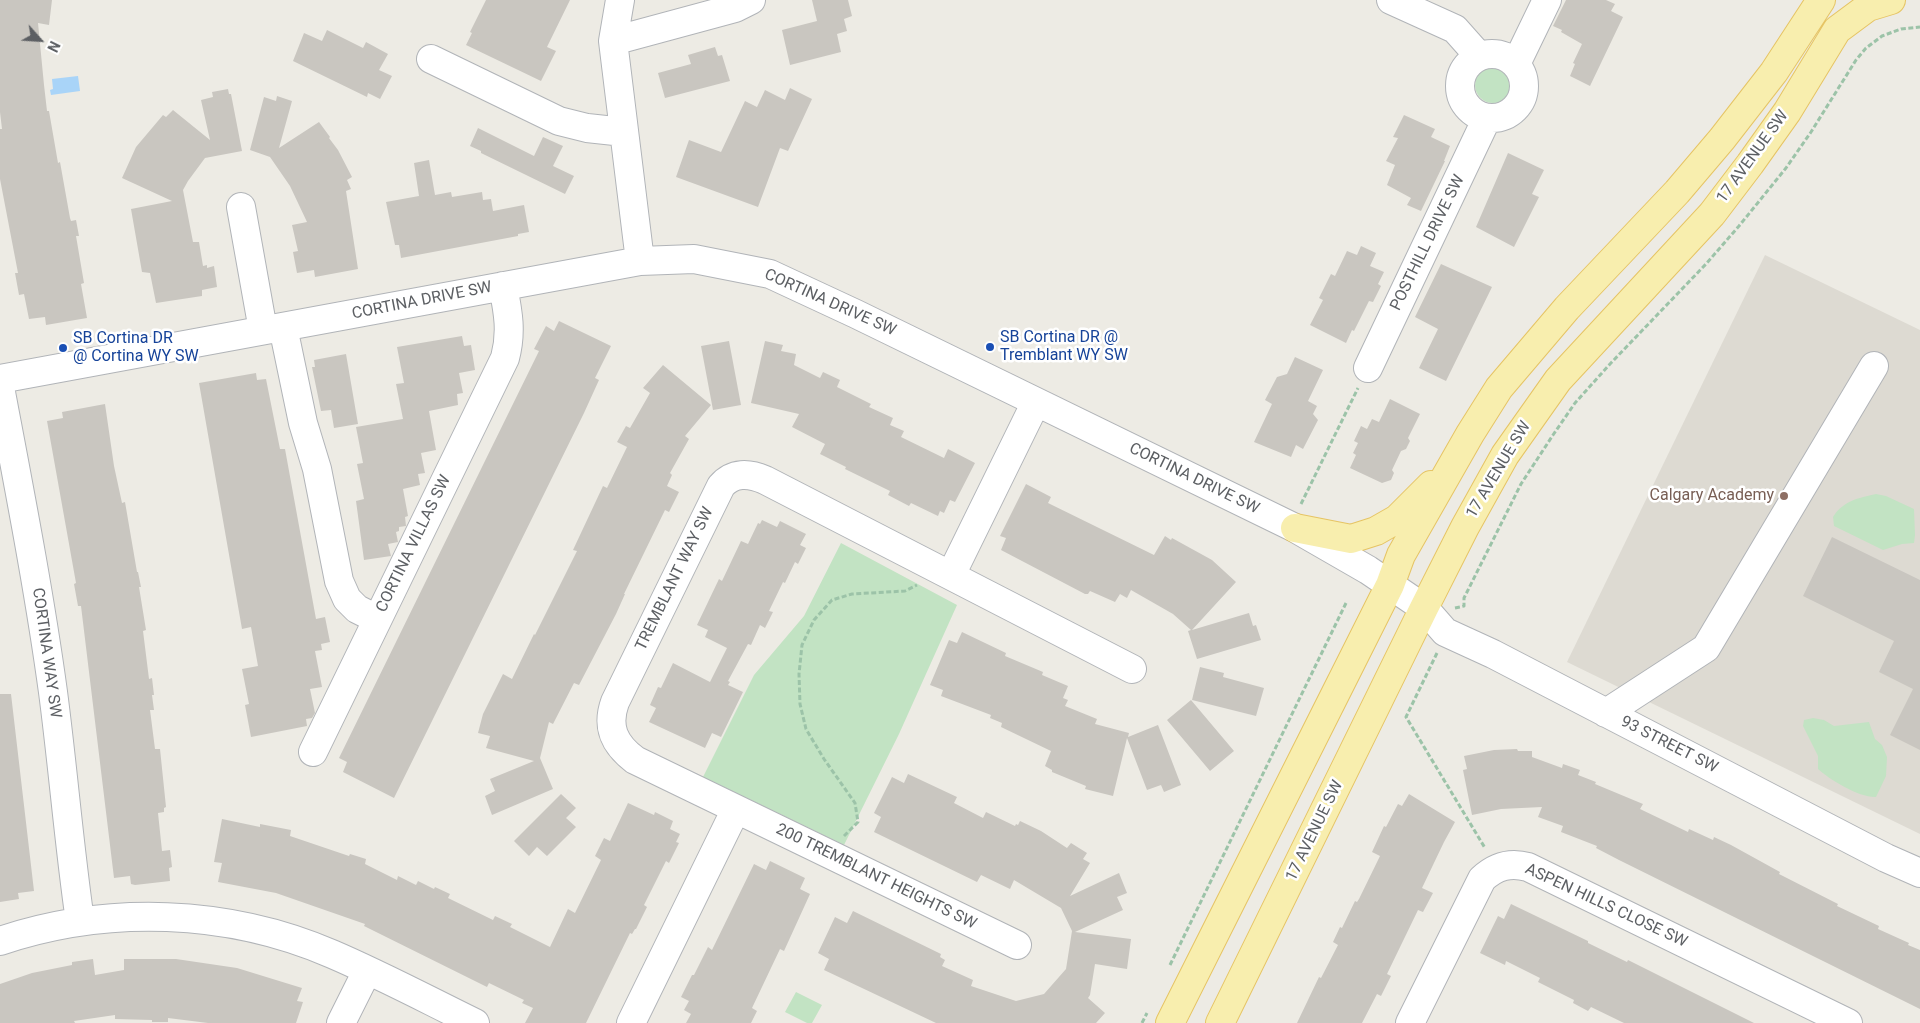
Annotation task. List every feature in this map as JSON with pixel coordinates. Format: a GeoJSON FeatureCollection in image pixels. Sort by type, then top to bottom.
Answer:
{"type":"FeatureCollection","features":[{"type":"Feature","properties":{"kind":"main road","name":"17 AVENUE SW"},"geometry":{"type":"LineString","coordinates":[[1160,1014],[1390,585],[1402,555],[1470,434],[1500,388],[1561,315],[1677,192],[1722,139],[1774,72],[1821,0]]}},
{"type":"Feature","properties":{"kind":"main road","name":"17 AVENUE SW"},"geometry":{"type":"LineString","coordinates":[[1220,1023],[1424,608],[1465,527],[1505,455],[1558,380],[1717,206],[1750,164],[1787,112],[1837,30],[1868,7],[1890,0]]}},
{"type":"Feature","properties":{"kind":"main road"},"geometry":{"type":"LineString","coordinates":[[1295,528],[1350,539],[1380,529],[1397,519],[1433,482],[1470,434]]}},
{"type":"Feature","properties":{"kind":"street"},"geometry":{"type":"LineString","coordinates":[[620,0],[614,41],[640,261]]}},
{"type":"Feature","properties":{"kind":"street"},"geometry":{"type":"LineString","coordinates":[[614,41],[735,8],[751,0]]}},
{"type":"Feature","properties":{"kind":"street"},"geometry":{"type":"LineString","coordinates":[[1392,0],[1455,29],[1479,56]]}},
{"type":"Feature","properties":{"kind":"street"},"geometry":{"type":"LineString","coordinates":[[1516,64],[1547,0]]}},
{"type":"Feature","properties":{"kind":"street"},"geometry":{"type":"LineString","coordinates":[[1499,54],[1516,64],[1524,82],[1524,92],[1515,110],[1497,118],[1487,118],[1477,115],[1469,108],[1463,100],[1460,80],[1464,70],[1471,62],[1479,56],[1499,54]]}},
{"type":"Feature","properties":{"kind":"street"},"geometry":{"type":"LineString","coordinates":[[431,59],[559,121],[587,128],[624,132]]}},
{"type":"Feature","properties":{"kind":"street","name":"POSTHILL DRIVE SW"},"geometry":{"type":"LineString","coordinates":[[1368,368],[1487,118]]}},
{"type":"Feature","properties":{"kind":"street","name":"CORTINA VILLAS SW"},"geometry":{"type":"LineString","coordinates":[[240,208],[273,328],[316,469],[339,580],[347,599],[357,609],[377,619],[505,358],[510,342],[509,319],[503,286]]}},
{"type":"Feature","properties":{"kind":"street","name":"CORTINA DRIVE SW"},"geometry":{"type":"LineString","coordinates":[[0,379],[640,261],[694,259],[770,274],[856,314],[1295,528],[1368,570],[1424,608]]}},
{"type":"Feature","properties":{"kind":"street"},"geometry":{"type":"LineString","coordinates":[[1606,713],[1706,648],[1874,366]]}},
{"type":"Feature","properties":{"kind":"street","name":"CORTINA WAY SW"},"geometry":{"type":"LineString","coordinates":[[0,387],[41,611],[53,693],[80,921]]}},
{"type":"Feature","properties":{"kind":"street"},"geometry":{"type":"LineString","coordinates":[[951,575],[1036,402]]}},
{"type":"Feature","properties":{"kind":"street","name":"TREMBLANT WAY SW"},"geometry":{"type":"LineString","coordinates":[[736,809],[635,760],[626,753],[617,741],[612,729],[610,715],[721,486],[726,481],[740,474],[754,474],[1132,669]]}},
{"type":"Feature","properties":{"kind":"street","name":"93 STREET SW"},"geometry":{"type":"LineString","coordinates":[[1424,608],[1445,632],[1492,654],[1886,858],[1920,873]]}},
{"type":"Feature","properties":{"kind":"street"},"geometry":{"type":"LineString","coordinates":[[313,752],[377,619]]}},
{"type":"Feature","properties":{"kind":"street"},"geometry":{"type":"LineString","coordinates":[[631,1023],[736,809]]}},
{"type":"Feature","properties":{"kind":"street","name":"200 TREMBLANT HEIGHTS SW"},"geometry":{"type":"LineString","coordinates":[[736,809],[1017,945]]}},
{"type":"Feature","properties":{"kind":"street","name":"ASPEN HILLS CLOSE SW"},"geometry":{"type":"LineString","coordinates":[[1497,868],[1518,864],[1528,868],[1848,1023]]}},
{"type":"Feature","properties":{"kind":"street"},"geometry":{"type":"LineString","coordinates":[[1410,1023],[1477,887],[1482,879],[1497,868]]}},
{"type":"Feature","properties":{"kind":"street"},"geometry":{"type":"LineString","coordinates":[[0,941],[29,932],[80,921],[132,916],[239,924],[332,954],[475,1023]]}},
{"type":"Feature","properties":{"kind":"street"},"geometry":{"type":"LineString","coordinates":[[341,1023],[367,971]]}},
{"type":"Feature","properties":{"kind":"path"},"geometry":{"type":"LineString","coordinates":[[1453,609],[1464,606],[1464,598],[1521,484],[1552,435],[1576,403],[1739,226],[1786,168],[1856,60],[1866,48],[1882,36],[1901,29],[1920,27]]}},
{"type":"Feature","properties":{"kind":"path"},"geometry":{"type":"LineString","coordinates":[[1295,528],[1299,508],[1368,368]]}},
{"type":"Feature","properties":{"kind":"path"},"geometry":{"type":"LineString","coordinates":[[832,856],[840,840],[858,822],[857,810],[856,803],[824,760],[806,729],[800,704],[799,674],[802,645],[814,620],[832,600],[852,594],[905,590],[951,575]]}},
{"type":"Feature","properties":{"kind":"path"},"geometry":{"type":"LineString","coordinates":[[1168,970],[1348,601]]}},
{"type":"Feature","properties":{"kind":"path"},"geometry":{"type":"LineString","coordinates":[[1435,659],[1406,718],[1497,868]]}},
{"type":"Feature","properties":{"kind":"path"},"geometry":{"type":"LineString","coordinates":[[1142,1023],[1160,1014]]}},
{"type":"Feature","properties":{"kind":"shaded area","name":"Calgary Academy"},"geometry":{"type":"Polygon","coordinates":[[[1765,255],[1920,330],[1920,834],[1567,662],[1765,255]]]}},
{"type":"Feature","properties":{"kind":"green space"},"geometry":{"type":"Polygon","coordinates":[[[1493,67],[1500,68],[1506,72],[1510,78],[1510,92],[1506,98],[1500,102],[1493,103],[1486,102],[1480,98],[1476,92],[1475,85],[1476,78],[1480,72],[1486,68],[1493,67]]]}},
{"type":"Feature","properties":{"kind":"green space"},"geometry":{"type":"Polygon","coordinates":[[[1876,494],[1886,496],[1914,509],[1914,543],[1902,544],[1883,550],[1834,526],[1833,517],[1841,507],[1857,499],[1876,494]]]}},
{"type":"Feature","properties":{"kind":"green space"},"geometry":{"type":"Polygon","coordinates":[[[841,543],[957,605],[899,734],[844,845],[703,777],[754,675],[804,616],[841,543]]]}},
{"type":"Feature","properties":{"kind":"green space"},"geometry":{"type":"Polygon","coordinates":[[[1813,718],[1824,720],[1834,726],[1869,722],[1875,739],[1882,745],[1887,757],[1886,776],[1876,797],[1862,795],[1845,787],[1818,769],[1818,756],[1803,726],[1804,720],[1813,718]]]}},
{"type":"Feature","properties":{"kind":"green space"},"geometry":{"type":"Polygon","coordinates":[[[796,992],[822,1005],[812,1023],[807,1023],[785,1012],[796,992]]]}},
{"type":"Feature","properties":{"kind":"water"},"geometry":{"type":"Polygon","coordinates":[[[78,76],[80,91],[51,95],[50,90],[53,89],[52,79],[78,76]]]}},
{"type":"Feature","properties":{"kind":"building"},"geometry":{"type":"Polygon","coordinates":[[[0,0],[52,0],[49,25],[38,23],[44,85],[47,111],[49,111],[58,163],[60,162],[70,218],[71,221],[76,220],[79,236],[76,236],[84,283],[81,284],[87,318],[46,325],[45,317],[29,319],[24,294],[19,295],[15,273],[18,273],[0,179],[0,129],[2,129],[0,112],[0,0]]]}},
{"type":"Feature","properties":{"kind":"building"},"geometry":{"type":"Polygon","coordinates":[[[486,0],[570,0],[547,47],[556,51],[541,81],[466,45],[472,33],[470,32],[486,0]]]}},
{"type":"Feature","properties":{"kind":"building"},"geometry":{"type":"Polygon","coordinates":[[[812,0],[848,0],[852,16],[844,19],[847,31],[837,34],[841,52],[790,65],[782,30],[817,21],[812,0]]]}},
{"type":"Feature","properties":{"kind":"building"},"geometry":{"type":"Polygon","coordinates":[[[1566,0],[1606,0],[1615,4],[1611,11],[1623,17],[1590,86],[1570,76],[1575,64],[1573,63],[1582,44],[1553,26],[1566,0]]]}},
{"type":"Feature","properties":{"kind":"building"},"geometry":{"type":"Polygon","coordinates":[[[327,30],[363,48],[366,42],[388,54],[379,70],[392,76],[380,99],[368,93],[367,97],[293,61],[304,33],[322,41],[327,30]]]}},
{"type":"Feature","properties":{"kind":"building"},"geometry":{"type":"Polygon","coordinates":[[[715,47],[718,56],[722,55],[730,81],[665,98],[658,73],[691,64],[688,55],[715,47]]]}},
{"type":"Feature","properties":{"kind":"building"},"geometry":{"type":"Polygon","coordinates":[[[790,88],[812,99],[788,151],[780,148],[758,207],[676,177],[689,140],[721,152],[745,101],[757,107],[765,90],[785,100],[790,88]]]}},
{"type":"Feature","properties":{"kind":"building"},"geometry":{"type":"Polygon","coordinates":[[[228,89],[229,94],[231,94],[242,151],[205,158],[183,190],[193,242],[199,242],[203,266],[207,265],[207,268],[214,266],[217,287],[202,290],[202,296],[156,303],[150,273],[142,272],[131,209],[172,201],[122,178],[136,147],[163,115],[166,117],[173,110],[210,140],[201,100],[213,97],[212,92],[228,89]]]}},
{"type":"Feature","properties":{"kind":"building"},"geometry":{"type":"Polygon","coordinates":[[[277,96],[292,101],[279,148],[319,122],[338,150],[352,177],[347,180],[351,189],[346,191],[358,269],[315,277],[314,270],[297,273],[293,252],[298,251],[292,225],[307,222],[290,186],[270,157],[250,150],[264,97],[276,101],[277,96]]]}},
{"type":"Feature","properties":{"kind":"building"},"geometry":{"type":"Polygon","coordinates":[[[1404,115],[1435,129],[1431,137],[1450,146],[1445,161],[1421,211],[1407,205],[1411,198],[1387,185],[1395,165],[1386,161],[1398,138],[1393,137],[1404,115]]]}},
{"type":"Feature","properties":{"kind":"building"},"geometry":{"type":"Polygon","coordinates":[[[478,128],[534,156],[543,137],[563,146],[553,166],[574,176],[565,194],[470,146],[478,128]]]}},
{"type":"Feature","properties":{"kind":"building"},"geometry":{"type":"Polygon","coordinates":[[[1508,153],[1544,170],[1532,194],[1539,197],[1514,247],[1476,227],[1508,153]]]}},
{"type":"Feature","properties":{"kind":"building"},"geometry":{"type":"Polygon","coordinates":[[[429,160],[435,195],[451,192],[452,197],[482,192],[483,200],[491,199],[493,211],[524,205],[529,232],[518,234],[518,236],[401,258],[399,245],[395,245],[386,202],[419,196],[414,163],[429,160]]]}},
{"type":"Feature","properties":{"kind":"building"},"geometry":{"type":"Polygon","coordinates":[[[1361,246],[1376,253],[1370,266],[1384,272],[1378,284],[1381,286],[1373,302],[1369,301],[1346,343],[1310,325],[1323,300],[1319,298],[1331,274],[1335,276],[1347,251],[1357,255],[1361,246]]]}},
{"type":"Feature","properties":{"kind":"building"},"geometry":{"type":"Polygon","coordinates":[[[1441,264],[1492,287],[1446,381],[1419,368],[1438,329],[1415,317],[1441,264]]]}},
{"type":"Feature","properties":{"kind":"building"},"geometry":{"type":"Polygon","coordinates":[[[559,321],[611,346],[595,378],[599,380],[584,413],[394,798],[343,772],[347,762],[339,758],[539,351],[534,349],[546,326],[554,331],[559,321]]]}},
{"type":"Feature","properties":{"kind":"building"},"geometry":{"type":"Polygon","coordinates":[[[462,336],[464,346],[471,345],[475,370],[459,373],[463,393],[457,394],[458,405],[429,411],[436,450],[421,453],[425,473],[418,474],[420,485],[403,489],[408,516],[405,517],[406,526],[399,527],[399,531],[396,532],[398,542],[388,544],[391,556],[364,560],[356,501],[364,499],[357,464],[363,463],[356,427],[403,419],[396,384],[404,383],[397,347],[462,336]]]}},
{"type":"Feature","properties":{"kind":"building"},"geometry":{"type":"Polygon","coordinates":[[[729,341],[741,405],[713,410],[701,346],[729,341]]]}},
{"type":"Feature","properties":{"kind":"building"},"geometry":{"type":"Polygon","coordinates":[[[765,341],[783,345],[781,351],[796,354],[794,365],[820,378],[823,372],[840,380],[837,387],[871,404],[869,407],[893,418],[890,425],[904,431],[901,437],[944,458],[948,449],[975,463],[955,502],[950,500],[944,513],[940,511],[938,516],[911,503],[909,506],[888,495],[890,491],[845,469],[846,467],[820,454],[825,444],[792,427],[799,414],[751,403],[765,341]]]}},
{"type":"Feature","properties":{"kind":"building"},"geometry":{"type":"Polygon","coordinates":[[[346,354],[358,424],[334,428],[331,410],[321,411],[312,367],[315,367],[314,360],[346,354]]]}},
{"type":"Feature","properties":{"kind":"building"},"geometry":{"type":"Polygon","coordinates":[[[1295,357],[1323,370],[1308,401],[1317,406],[1313,414],[1318,420],[1303,449],[1296,445],[1291,457],[1254,442],[1272,404],[1265,400],[1277,377],[1287,374],[1295,357]]]}},
{"type":"Feature","properties":{"kind":"building"},"geometry":{"type":"Polygon","coordinates":[[[663,365],[711,405],[685,436],[689,439],[670,473],[672,475],[667,486],[679,492],[669,512],[665,510],[616,614],[579,685],[574,683],[553,724],[549,722],[540,758],[553,789],[492,815],[485,796],[495,791],[490,779],[534,761],[486,748],[490,736],[478,733],[483,714],[503,674],[512,679],[535,635],[577,551],[573,550],[603,486],[607,488],[627,447],[617,442],[626,426],[630,428],[650,393],[643,388],[663,365]]]}},
{"type":"Feature","properties":{"kind":"building"},"geometry":{"type":"Polygon","coordinates":[[[256,373],[257,380],[266,379],[280,449],[285,449],[316,619],[325,617],[330,642],[321,644],[322,650],[315,651],[322,687],[310,689],[315,713],[312,718],[306,719],[307,726],[251,737],[245,705],[249,704],[242,669],[258,666],[251,627],[242,629],[199,383],[256,373]]]}},
{"type":"Feature","properties":{"kind":"building"},"geometry":{"type":"Polygon","coordinates":[[[1390,399],[1420,414],[1408,438],[1410,441],[1406,449],[1401,451],[1392,470],[1394,473],[1391,480],[1382,483],[1350,468],[1356,455],[1353,453],[1358,443],[1354,441],[1361,426],[1367,429],[1372,419],[1379,422],[1390,399]]]}},
{"type":"Feature","properties":{"kind":"building"},"geometry":{"type":"Polygon","coordinates":[[[105,404],[114,466],[122,503],[125,502],[141,587],[139,587],[146,630],[143,631],[149,679],[152,678],[154,695],[152,695],[154,710],[150,710],[155,749],[160,749],[166,807],[164,812],[158,813],[162,851],[170,850],[172,867],[169,868],[170,881],[135,885],[131,884],[130,876],[114,878],[81,606],[78,606],[74,584],[76,583],[47,421],[63,418],[62,412],[105,404]]]}},
{"type":"Feature","properties":{"kind":"building"},"geometry":{"type":"Polygon","coordinates":[[[1026,484],[1051,497],[1048,503],[1154,555],[1165,536],[1212,560],[1236,582],[1192,630],[1249,613],[1253,626],[1256,625],[1261,640],[1197,659],[1188,631],[1191,630],[1173,614],[1131,590],[1127,598],[1120,594],[1115,602],[1090,591],[1088,594],[1085,594],[1001,550],[1006,538],[1000,536],[1026,484]]]}},
{"type":"Feature","properties":{"kind":"building"},"geometry":{"type":"Polygon","coordinates":[[[762,520],[777,527],[780,521],[806,534],[800,545],[806,548],[798,564],[795,562],[785,583],[783,582],[769,611],[773,612],[765,628],[760,625],[751,645],[748,644],[728,681],[730,682],[728,685],[743,692],[721,737],[712,733],[705,748],[649,722],[656,708],[650,705],[658,687],[661,688],[673,663],[710,682],[727,648],[705,637],[708,630],[697,625],[719,579],[722,581],[741,541],[748,544],[758,523],[760,524],[762,520]]]}},
{"type":"Feature","properties":{"kind":"building"},"geometry":{"type":"Polygon","coordinates":[[[1832,537],[1920,580],[1920,750],[1890,735],[1913,689],[1879,672],[1894,641],[1803,596],[1832,537]]]}},
{"type":"Feature","properties":{"kind":"building"},"geometry":{"type":"Polygon","coordinates":[[[962,632],[1006,653],[1005,656],[1043,672],[1042,675],[1068,686],[1063,698],[1068,700],[1065,706],[1097,719],[1095,724],[1129,733],[1128,737],[1158,725],[1181,785],[1164,792],[1161,785],[1147,790],[1127,738],[1113,796],[1085,789],[1086,786],[1052,772],[1052,770],[1045,766],[1051,751],[1001,727],[1002,723],[990,718],[991,715],[941,696],[943,690],[930,685],[949,640],[957,643],[962,632]]]}},
{"type":"Feature","properties":{"kind":"building"},"geometry":{"type":"Polygon","coordinates":[[[1200,667],[1224,673],[1223,677],[1264,688],[1256,716],[1192,700],[1200,667]]]}},
{"type":"Feature","properties":{"kind":"building"},"geometry":{"type":"Polygon","coordinates":[[[0,694],[11,694],[34,891],[18,893],[19,899],[0,902],[0,694]]]}},
{"type":"Feature","properties":{"kind":"building"},"geometry":{"type":"Polygon","coordinates":[[[1191,700],[1234,751],[1210,771],[1167,720],[1191,700]]]}},
{"type":"Feature","properties":{"kind":"building"},"geometry":{"type":"Polygon","coordinates":[[[1517,749],[1518,751],[1532,751],[1532,757],[1562,768],[1563,764],[1580,770],[1578,775],[1643,804],[1640,809],[1688,832],[1689,829],[1713,840],[1714,837],[1731,845],[1780,872],[1779,874],[1838,904],[1837,906],[1879,926],[1878,929],[1920,950],[1920,1009],[1619,860],[1596,848],[1597,846],[1561,832],[1563,826],[1538,817],[1542,807],[1501,809],[1472,815],[1463,770],[1467,769],[1464,756],[1494,750],[1517,749]]]}},
{"type":"Feature","properties":{"kind":"building"},"geometry":{"type":"Polygon","coordinates":[[[908,774],[957,797],[954,803],[983,818],[986,812],[1015,826],[1020,821],[1041,831],[1067,848],[1071,843],[1087,853],[1083,859],[1090,863],[1070,896],[1119,873],[1127,893],[1117,897],[1123,910],[1075,932],[1131,939],[1127,969],[1095,964],[1088,998],[1105,1013],[1096,1023],[936,1023],[824,970],[829,959],[818,953],[835,917],[847,923],[853,911],[941,954],[940,957],[945,960],[942,966],[973,980],[971,986],[1016,1001],[1044,994],[1066,969],[1072,931],[1061,908],[1014,880],[1010,889],[981,875],[977,882],[874,832],[881,817],[874,813],[892,777],[904,783],[908,774]]]}},
{"type":"Feature","properties":{"kind":"building"},"geometry":{"type":"Polygon","coordinates":[[[561,794],[576,808],[566,818],[576,827],[547,856],[537,847],[529,856],[514,841],[561,794]]]}},
{"type":"Feature","properties":{"kind":"building"},"geometry":{"type":"Polygon","coordinates":[[[1409,794],[1455,822],[1422,888],[1433,893],[1423,912],[1418,910],[1387,974],[1391,976],[1381,996],[1377,994],[1362,1023],[1297,1023],[1319,977],[1321,978],[1338,945],[1333,942],[1340,927],[1342,928],[1355,901],[1357,902],[1359,899],[1380,856],[1372,852],[1384,826],[1386,827],[1398,804],[1402,806],[1409,794]]]}},
{"type":"Feature","properties":{"kind":"building"},"geometry":{"type":"Polygon","coordinates":[[[628,803],[654,815],[655,812],[673,821],[670,829],[680,834],[676,842],[679,843],[669,863],[666,861],[644,905],[647,907],[636,929],[632,934],[630,933],[586,1023],[525,1023],[533,1008],[522,1003],[524,1000],[489,983],[487,987],[364,926],[365,924],[276,893],[218,882],[222,863],[214,862],[222,819],[260,827],[260,824],[291,830],[290,836],[349,856],[350,854],[366,859],[365,864],[397,880],[398,876],[416,885],[418,881],[434,889],[435,887],[450,894],[448,898],[493,920],[495,916],[512,924],[510,927],[550,947],[568,909],[575,913],[601,860],[595,856],[604,838],[610,841],[628,803]]]}},
{"type":"Feature","properties":{"kind":"building"},"geometry":{"type":"Polygon","coordinates":[[[770,861],[805,878],[800,889],[810,894],[784,951],[780,949],[752,1008],[757,1011],[751,1023],[686,1023],[691,1014],[684,1010],[689,1001],[681,997],[692,975],[694,975],[708,947],[712,950],[754,864],[766,870],[770,861]]]}},
{"type":"Feature","properties":{"kind":"building"},"geometry":{"type":"Polygon","coordinates":[[[1511,904],[1754,1023],[1624,1023],[1591,1007],[1588,1011],[1573,1003],[1574,1000],[1538,982],[1540,978],[1506,961],[1505,965],[1480,953],[1498,916],[1504,919],[1511,904]]]}},
{"type":"Feature","properties":{"kind":"building"},"geometry":{"type":"Polygon","coordinates":[[[93,959],[95,975],[124,970],[124,959],[176,959],[237,968],[302,988],[297,1001],[303,1002],[296,1023],[208,1023],[168,1018],[168,1022],[152,1022],[152,1020],[115,1019],[115,1015],[74,1021],[75,1023],[0,1023],[0,984],[32,973],[72,965],[72,962],[93,959]]]}},
{"type":"Feature","properties":{"kind":"place","name":"SB Cortina DR @ Tremblant WY SW"},"geometry":{"type":"Point","coordinates":[990,347]}},
{"type":"Feature","properties":{"kind":"place","name":"SB Cortina DR @ Cortina WY SW"},"geometry":{"type":"Point","coordinates":[63,348]}},
{"type":"Feature","properties":{"kind":"place","name":"Calgary Academy"},"geometry":{"type":"Point","coordinates":[1784,496]}}]}
